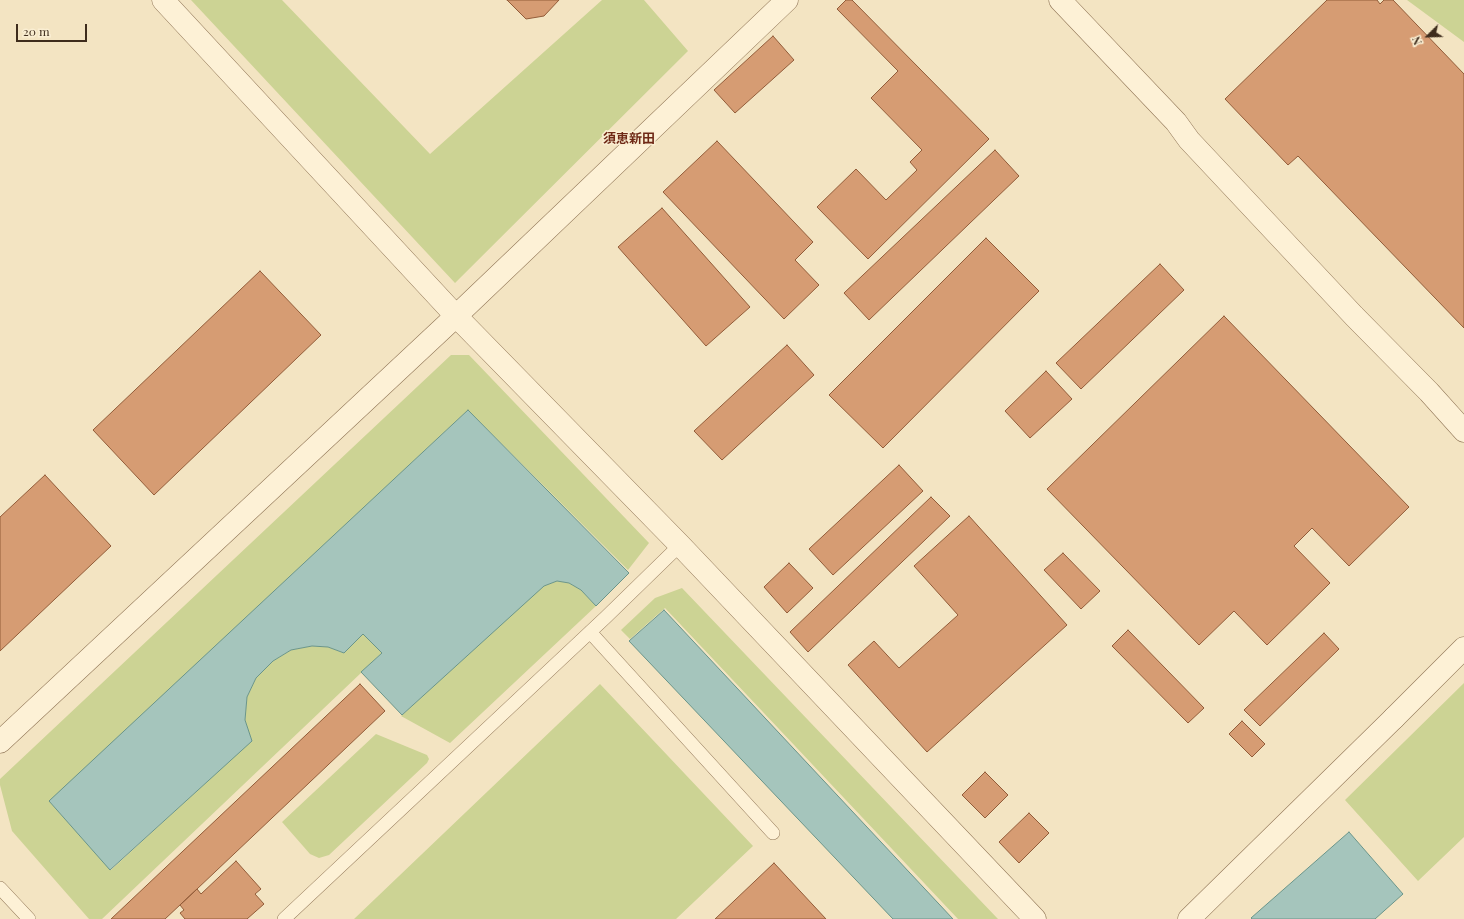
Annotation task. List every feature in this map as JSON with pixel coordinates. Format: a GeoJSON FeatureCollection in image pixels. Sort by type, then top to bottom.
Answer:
{"type":"FeatureCollection","features":[{"type":"Feature","properties":{"kind":"street"},"geometry":{"type":"LineString","coordinates":[[163,0],[456,316],[680,545],[1036,919]]}},
{"type":"Feature","properties":{"kind":"street"},"geometry":{"type":"LineString","coordinates":[[0,742],[456,316],[787,0]]}},
{"type":"Feature","properties":{"kind":"street"},"geometry":{"type":"LineString","coordinates":[[1060,0],[1176,122],[1189,140],[1354,316],[1429,392],[1464,431]]}},
{"type":"Feature","properties":{"kind":"street"},"geometry":{"type":"LineString","coordinates":[[1189,919],[1464,648]]}},
{"type":"Feature","properties":{"kind":"lane"},"geometry":{"type":"LineString","coordinates":[[284,919],[606,617],[680,545]]}},
{"type":"Feature","properties":{"kind":"lane"},"geometry":{"type":"LineString","coordinates":[[590,632],[773,833]]}},
{"type":"Feature","properties":{"kind":"lane"},"geometry":{"type":"LineString","coordinates":[[0,888],[29,919]]}},
{"type":"Feature","properties":{"kind":"green space"},"geometry":{"type":"Polygon","coordinates":[[[191,0],[282,0],[430,154],[602,0],[644,0],[688,51],[455,283],[191,0]]]}},
{"type":"Feature","properties":{"kind":"green space"},"geometry":{"type":"Polygon","coordinates":[[[1407,0],[1464,0],[1464,42],[1407,0]]]}},
{"type":"Feature","properties":{"kind":"green space"},"geometry":{"type":"Polygon","coordinates":[[[451,355],[469,355],[649,543],[628,570],[468,410],[50,802],[111,870],[251,741],[245,720],[247,697],[256,678],[273,661],[291,650],[312,646],[328,647],[344,653],[363,634],[382,653],[102,919],[89,919],[12,831],[0,785],[0,779],[451,355]]]}},
{"type":"Feature","properties":{"kind":"green space"},"geometry":{"type":"Polygon","coordinates":[[[557,581],[569,583],[581,590],[596,606],[450,743],[401,716],[532,595],[544,586],[557,581]]]}},
{"type":"Feature","properties":{"kind":"green space"},"geometry":{"type":"Polygon","coordinates":[[[682,588],[998,919],[958,919],[665,608],[630,639],[621,630],[655,598],[682,588]]]}},
{"type":"Feature","properties":{"kind":"green space"},"geometry":{"type":"Polygon","coordinates":[[[1464,683],[1464,837],[1418,881],[1345,800],[1464,683]]]}},
{"type":"Feature","properties":{"kind":"green space"},"geometry":{"type":"Polygon","coordinates":[[[600,684],[753,846],[676,919],[354,919],[600,684]]]}},
{"type":"Feature","properties":{"kind":"green space"},"geometry":{"type":"Polygon","coordinates":[[[376,734],[427,755],[429,759],[427,763],[329,855],[319,858],[310,854],[282,822],[376,734]]]}},
{"type":"Feature","properties":{"kind":"water"},"geometry":{"type":"Polygon","coordinates":[[[468,410],[629,573],[596,606],[581,590],[569,583],[557,581],[544,586],[402,715],[361,672],[382,653],[363,634],[344,653],[328,647],[312,646],[291,650],[273,661],[256,678],[247,697],[245,720],[252,741],[110,870],[49,801],[468,410]]]}},
{"type":"Feature","properties":{"kind":"water"},"geometry":{"type":"Polygon","coordinates":[[[664,610],[953,919],[893,919],[629,641],[664,610]]]}},
{"type":"Feature","properties":{"kind":"water"},"geometry":{"type":"Polygon","coordinates":[[[1349,832],[1403,894],[1375,919],[1251,918],[1349,832]]]}},
{"type":"Feature","properties":{"kind":"building"},"geometry":{"type":"Polygon","coordinates":[[[507,0],[559,0],[544,16],[526,19],[507,0]]]}},
{"type":"Feature","properties":{"kind":"building"},"geometry":{"type":"Polygon","coordinates":[[[846,0],[852,0],[989,139],[868,259],[817,207],[856,169],[886,200],[917,170],[910,162],[922,150],[871,98],[898,71],[837,9],[846,0]]]}},
{"type":"Feature","properties":{"kind":"building"},"geometry":{"type":"Polygon","coordinates":[[[1327,0],[1377,0],[1380,4],[1384,0],[1393,0],[1464,74],[1464,328],[1298,156],[1288,165],[1225,99],[1327,0]]]}},
{"type":"Feature","properties":{"kind":"building"},"geometry":{"type":"Polygon","coordinates":[[[773,36],[794,60],[735,113],[714,90],[773,36]]]}},
{"type":"Feature","properties":{"kind":"building"},"geometry":{"type":"Polygon","coordinates":[[[717,141],[813,242],[795,260],[819,285],[784,319],[663,192],[717,141]]]}},
{"type":"Feature","properties":{"kind":"building"},"geometry":{"type":"Polygon","coordinates":[[[995,150],[1019,176],[869,320],[844,293],[995,150]]]}},
{"type":"Feature","properties":{"kind":"building"},"geometry":{"type":"Polygon","coordinates":[[[662,208],[750,307],[706,346],[618,247],[662,208]]]}},
{"type":"Feature","properties":{"kind":"building"},"geometry":{"type":"Polygon","coordinates":[[[986,238],[1039,291],[883,448],[829,395],[986,238]]]}},
{"type":"Feature","properties":{"kind":"building"},"geometry":{"type":"Polygon","coordinates":[[[1160,264],[1184,290],[1081,389],[1056,363],[1160,264]]]}},
{"type":"Feature","properties":{"kind":"building"},"geometry":{"type":"Polygon","coordinates":[[[260,271],[321,335],[154,495],[93,430],[260,271]]]}},
{"type":"Feature","properties":{"kind":"building"},"geometry":{"type":"Polygon","coordinates":[[[1224,316],[1409,507],[1349,566],[1312,528],[1294,546],[1330,583],[1267,645],[1234,611],[1199,645],[1047,489],[1224,316]]]}},
{"type":"Feature","properties":{"kind":"building"},"geometry":{"type":"Polygon","coordinates":[[[787,345],[814,375],[722,460],[694,431],[787,345]]]}},
{"type":"Feature","properties":{"kind":"building"},"geometry":{"type":"Polygon","coordinates":[[[1046,371],[1072,399],[1030,438],[1005,411],[1046,371]]]}},
{"type":"Feature","properties":{"kind":"building"},"geometry":{"type":"Polygon","coordinates":[[[899,465],[923,491],[833,575],[809,549],[899,465]]]}},
{"type":"Feature","properties":{"kind":"building"},"geometry":{"type":"Polygon","coordinates":[[[45,475],[111,546],[0,651],[0,517],[45,475]]]}},
{"type":"Feature","properties":{"kind":"building"},"geometry":{"type":"Polygon","coordinates":[[[931,497],[950,516],[808,652],[790,632],[931,497]]]}},
{"type":"Feature","properties":{"kind":"building"},"geometry":{"type":"Polygon","coordinates":[[[969,516],[1067,625],[927,752],[848,665],[874,641],[899,668],[958,615],[914,566],[969,516]]]}},
{"type":"Feature","properties":{"kind":"building"},"geometry":{"type":"Polygon","coordinates":[[[1063,553],[1100,591],[1081,609],[1044,570],[1063,553]]]}},
{"type":"Feature","properties":{"kind":"building"},"geometry":{"type":"Polygon","coordinates":[[[789,563],[813,588],[787,613],[764,587],[789,563]]]}},
{"type":"Feature","properties":{"kind":"building"},"geometry":{"type":"Polygon","coordinates":[[[1128,630],[1204,708],[1188,723],[1112,646],[1128,630]]]}},
{"type":"Feature","properties":{"kind":"building"},"geometry":{"type":"Polygon","coordinates":[[[1324,633],[1339,649],[1260,726],[1244,710],[1324,633]]]}},
{"type":"Feature","properties":{"kind":"building"},"geometry":{"type":"Polygon","coordinates":[[[360,684],[385,711],[197,889],[165,919],[111,919],[360,684]]]}},
{"type":"Feature","properties":{"kind":"building"},"geometry":{"type":"Polygon","coordinates":[[[1242,721],[1265,744],[1252,757],[1229,734],[1242,721]]]}},
{"type":"Feature","properties":{"kind":"building"},"geometry":{"type":"Polygon","coordinates":[[[985,772],[1008,795],[985,818],[962,795],[985,772]]]}},
{"type":"Feature","properties":{"kind":"building"},"geometry":{"type":"Polygon","coordinates":[[[1029,813],[1049,833],[1019,863],[999,842],[1029,813]]]}},
{"type":"Feature","properties":{"kind":"building"},"geometry":{"type":"Polygon","coordinates":[[[236,861],[261,889],[255,894],[264,904],[247,919],[185,919],[180,913],[184,910],[180,905],[197,889],[201,894],[236,861]]]}},
{"type":"Feature","properties":{"kind":"building"},"geometry":{"type":"Polygon","coordinates":[[[774,863],[826,919],[715,919],[774,863]]]}},
{"type":"Feature","properties":{"kind":"district","name":"須恵新田"},"geometry":{"type":"Point","coordinates":[629,139]}}]}
